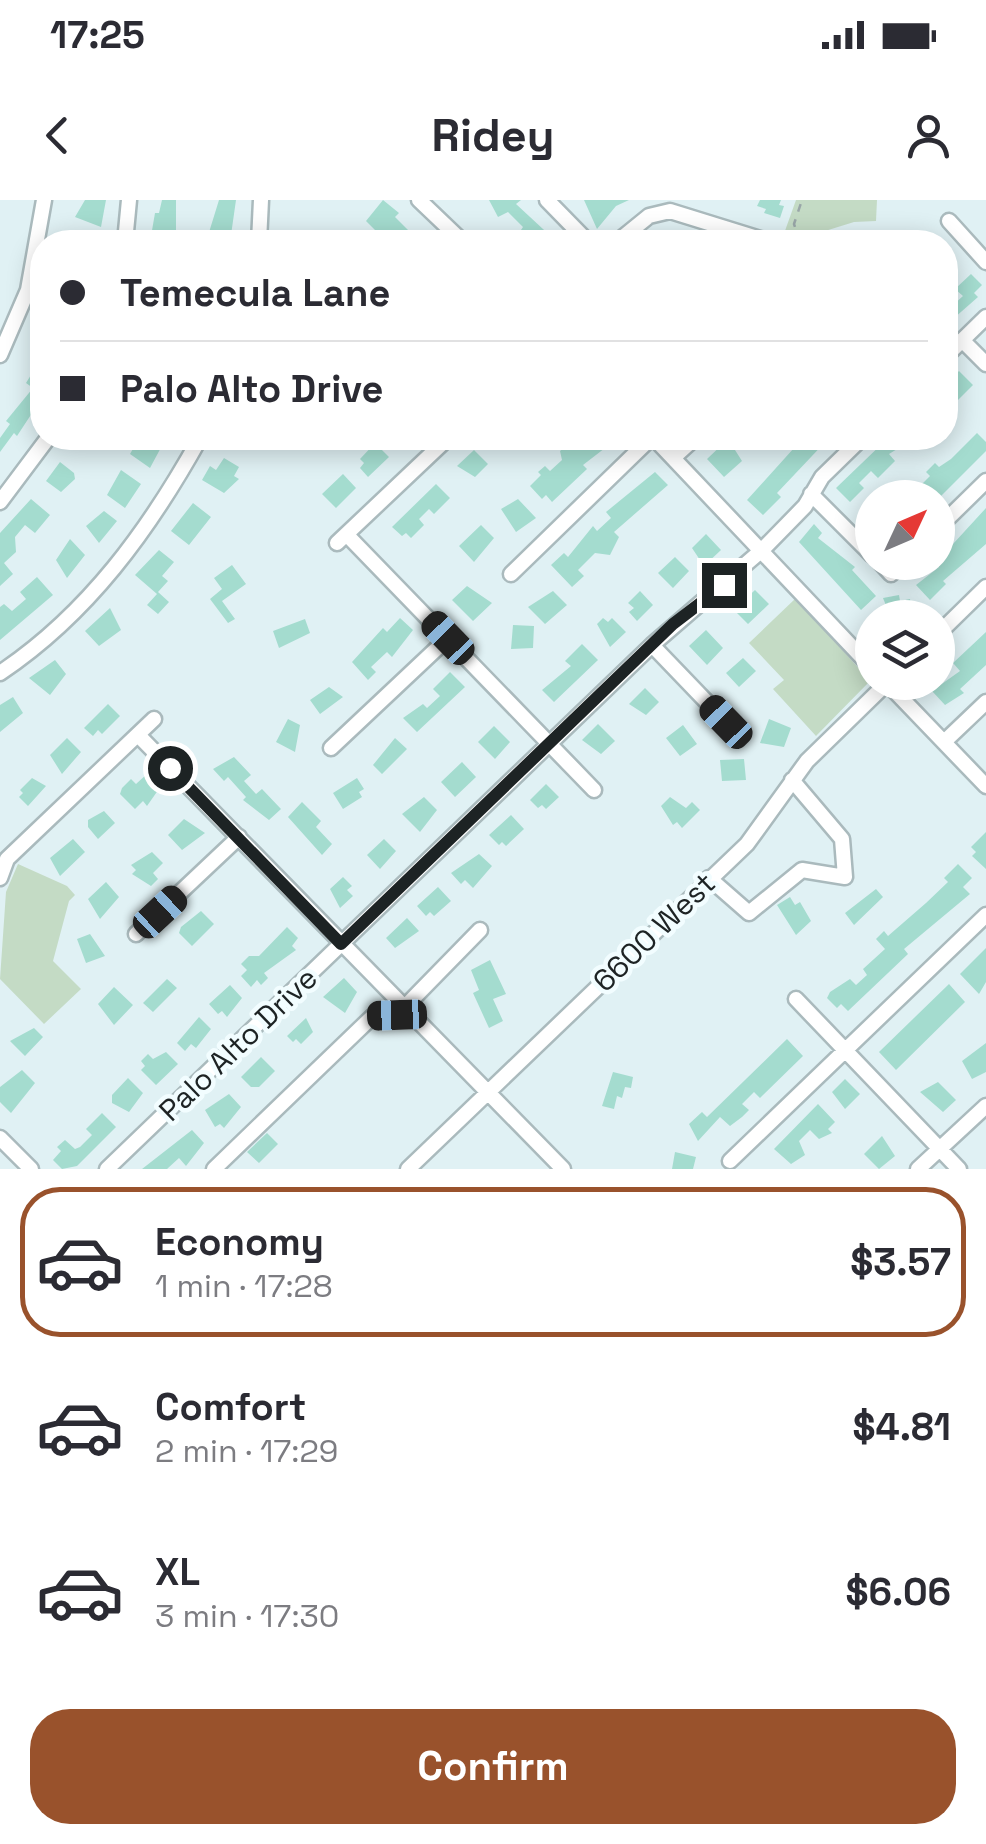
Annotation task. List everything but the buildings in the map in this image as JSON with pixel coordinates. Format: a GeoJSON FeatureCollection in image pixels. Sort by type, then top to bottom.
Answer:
{"type":"FeatureCollection","features":[{"type":"Feature","properties":{"kind":"street"},"geometry":{"type":"LineString","coordinates":[[39,230],[44,200]]}},
{"type":"Feature","properties":{"kind":"street"},"geometry":{"type":"LineString","coordinates":[[125,230],[129,200]]}},
{"type":"Feature","properties":{"kind":"street"},"geometry":{"type":"LineString","coordinates":[[260,230],[261,200]]}},
{"type":"Feature","properties":{"kind":"street"},"geometry":{"type":"LineString","coordinates":[[419,200],[450,230]]}},
{"type":"Feature","properties":{"kind":"street"},"geometry":{"type":"LineString","coordinates":[[547,200],[576,230]]}},
{"type":"Feature","properties":{"kind":"street"},"geometry":{"type":"LineString","coordinates":[[632,230],[649,216],[670,211],[737,230]]}},
{"type":"Feature","properties":{"kind":"street"},"geometry":{"type":"LineString","coordinates":[[950,221],[958,230]]}},
{"type":"Feature","properties":{"kind":"street"},"geometry":{"type":"LineString","coordinates":[[958,230],[986,262]]}},
{"type":"Feature","properties":{"kind":"street"},"geometry":{"type":"LineString","coordinates":[[0,355],[30,279]]}},
{"type":"Feature","properties":{"kind":"street"},"geometry":{"type":"LineString","coordinates":[[958,344],[986,317]]}},
{"type":"Feature","properties":{"kind":"street"},"geometry":{"type":"LineString","coordinates":[[962,340],[986,364]]}},
{"type":"Feature","properties":{"kind":"street"},"geometry":{"type":"LineString","coordinates":[[0,502],[39,450]]}},
{"type":"Feature","properties":{"kind":"street"},"geometry":{"type":"LineString","coordinates":[[0,673],[78,611],[170,491],[193,450]]}},
{"type":"Feature","properties":{"kind":"street"},"geometry":{"type":"LineString","coordinates":[[435,450],[342,539],[448,638],[594,790]]}},
{"type":"Feature","properties":{"kind":"street"},"geometry":{"type":"LineString","coordinates":[[512,574],[640,450]]}},
{"type":"Feature","properties":{"kind":"street"},"geometry":{"type":"LineString","coordinates":[[665,450],[855,650]]}},
{"type":"Feature","properties":{"kind":"street"},"geometry":{"type":"LineString","coordinates":[[673,458],[682,450]]}},
{"type":"Feature","properties":{"kind":"street","name":"Palo Alto Drive"},"geometry":{"type":"LineString","coordinates":[[107,1169],[652,645],[762,550],[805,506],[822,477],[850,450]]}},
{"type":"Feature","properties":{"kind":"street"},"geometry":{"type":"LineString","coordinates":[[955,511],[986,480]]}},
{"type":"Feature","properties":{"kind":"street"},"geometry":{"type":"LineString","coordinates":[[811,494],[855,538]]}},
{"type":"Feature","properties":{"kind":"street"},"geometry":{"type":"LineString","coordinates":[[955,617],[986,587]]}},
{"type":"Feature","properties":{"kind":"street"},"geometry":{"type":"LineString","coordinates":[[332,748],[448,638]]}},
{"type":"Feature","properties":{"kind":"street"},"geometry":{"type":"LineString","coordinates":[[652,645],[726,722]]}},
{"type":"Feature","properties":{"kind":"street","name":"6600 West"},"geometry":{"type":"LineString","coordinates":[[408,1169],[756,834],[792,780],[870,700]]}},
{"type":"Feature","properties":{"kind":"street"},"geometry":{"type":"LineString","coordinates":[[903,700],[986,786]]}},
{"type":"Feature","properties":{"kind":"street"},"geometry":{"type":"LineString","coordinates":[[944,742],[986,702]]}},
{"type":"Feature","properties":{"kind":"street"},"geometry":{"type":"LineString","coordinates":[[0,878],[7,860],[154,719]]}},
{"type":"Feature","properties":{"kind":"street"},"geometry":{"type":"LineString","coordinates":[[138,736],[562,1169]]}},
{"type":"Feature","properties":{"kind":"street"},"geometry":{"type":"LineString","coordinates":[[708,878],[748,913],[802,870],[845,877],[842,839],[792,780]]}},
{"type":"Feature","properties":{"kind":"street"},"geometry":{"type":"LineString","coordinates":[[136,934],[238,838]]}},
{"type":"Feature","properties":{"kind":"street"},"geometry":{"type":"LineString","coordinates":[[730,1161],[986,915]]}},
{"type":"Feature","properties":{"kind":"street"},"geometry":{"type":"LineString","coordinates":[[214,1169],[373,1016],[397,1015],[480,930]]}},
{"type":"Feature","properties":{"kind":"street"},"geometry":{"type":"LineString","coordinates":[[796,999],[959,1169]]}},
{"type":"Feature","properties":{"kind":"street"},"geometry":{"type":"LineString","coordinates":[[918,1169],[986,1106]]}},
{"type":"Feature","properties":{"kind":"street"},"geometry":{"type":"LineString","coordinates":[[0,1138],[31,1169]]}},
{"type":"Feature","properties":{"kind":"path"},"geometry":{"type":"LineString","coordinates":[[798,230],[795,212],[802,200]]}},
{"type":"Feature","properties":{"kind":"green space"},"geometry":{"type":"Polygon","coordinates":[[[796,200],[877,200],[876,221],[854,222],[828,230],[785,230],[796,200]]]}},
{"type":"Feature","properties":{"kind":"green space"},"geometry":{"type":"Polygon","coordinates":[[[796,598],[855,664],[855,696],[816,736],[773,689],[784,680],[749,643],[796,598]]]}},
{"type":"Feature","properties":{"kind":"green space"},"geometry":{"type":"Polygon","coordinates":[[[18,864],[67,886],[75,895],[69,901],[53,961],[81,989],[44,1024],[0,979],[6,892],[18,864]]]}},
{"type":"Feature","properties":{"kind":"route"},"geometry":{"type":"LineString","coordinates":[[170,768],[341,944],[673,624],[724,585]]}}]}
